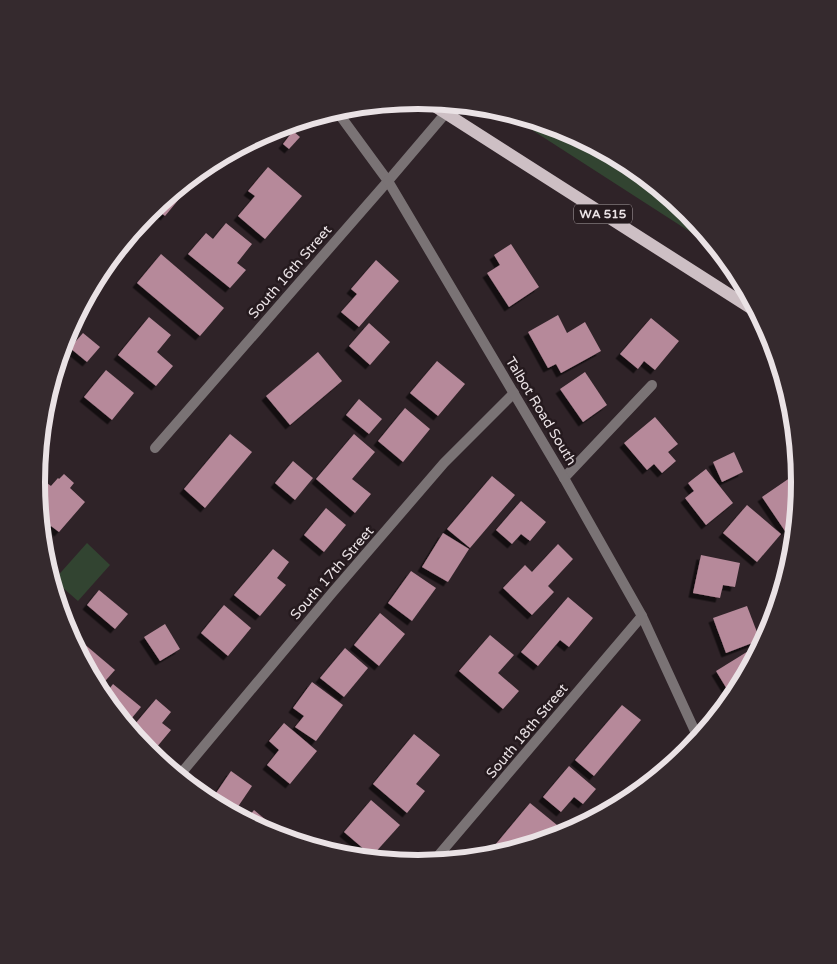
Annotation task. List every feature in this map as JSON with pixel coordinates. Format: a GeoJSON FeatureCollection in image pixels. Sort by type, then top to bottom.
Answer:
{"type":"FeatureCollection","features":[{"type":"Feature","properties":{"kind":"main road","name":"WA 515"},"geometry":{"type":"LineString","coordinates":[[438,109],[748,306]]}},
{"type":"Feature","properties":{"kind":"street","name":"South 16th Street"},"geometry":{"type":"LineString","coordinates":[[155,448],[388,182],[445,114]]}},
{"type":"Feature","properties":{"kind":"street","name":"Talbot Road South"},"geometry":{"type":"LineString","coordinates":[[341,117],[388,182],[564,478],[642,616],[695,732]]}},
{"type":"Feature","properties":{"kind":"street"},"geometry":{"type":"LineString","coordinates":[[564,478],[652,385]]}},
{"type":"Feature","properties":{"kind":"street","name":"South 17th Street"},"geometry":{"type":"LineString","coordinates":[[183,771],[444,463],[514,393]]}},
{"type":"Feature","properties":{"kind":"street","name":"South 18th Street"},"geometry":{"type":"LineString","coordinates":[[439,855],[642,616]]}},
{"type":"Feature","properties":{"kind":"green space"},"geometry":{"type":"Polygon","coordinates":[[[521,123],[539,128],[584,147],[626,171],[665,201],[702,239],[521,123]]]}},
{"type":"Feature","properties":{"kind":"green space"},"geometry":{"type":"Polygon","coordinates":[[[87,543],[110,565],[78,601],[60,585],[57,576],[87,543]]]}},
{"type":"Feature","properties":{"kind":"building"},"geometry":{"type":"Polygon","coordinates":[[[293,131],[300,137],[289,149],[283,144],[293,131]]]}},
{"type":"Feature","properties":{"kind":"building"},"geometry":{"type":"Polygon","coordinates":[[[268,167],[302,196],[265,239],[238,216],[255,196],[248,191],[268,167]]]}},
{"type":"Feature","properties":{"kind":"building"},"geometry":{"type":"Polygon","coordinates":[[[183,192],[184,193],[165,216],[160,212],[183,192]]]}},
{"type":"Feature","properties":{"kind":"building"},"geometry":{"type":"Polygon","coordinates":[[[226,223],[252,244],[237,263],[246,270],[230,288],[188,254],[206,233],[213,239],[226,223]]]}},
{"type":"Feature","properties":{"kind":"building"},"geometry":{"type":"Polygon","coordinates":[[[511,244],[539,287],[509,307],[487,273],[500,265],[494,255],[511,244]]]}},
{"type":"Feature","properties":{"kind":"building"},"geometry":{"type":"Polygon","coordinates":[[[161,254],[224,308],[200,336],[137,283],[161,254]]]}},
{"type":"Feature","properties":{"kind":"building"},"geometry":{"type":"Polygon","coordinates":[[[376,260],[399,281],[359,327],[341,312],[357,294],[351,289],[376,260]]]}},
{"type":"Feature","properties":{"kind":"building"},"geometry":{"type":"Polygon","coordinates":[[[558,315],[567,333],[585,322],[601,351],[561,373],[556,364],[548,368],[528,332],[558,315]]]}},
{"type":"Feature","properties":{"kind":"building"},"geometry":{"type":"Polygon","coordinates":[[[149,317],[171,335],[157,352],[173,366],[156,386],[118,355],[149,317]]]}},
{"type":"Feature","properties":{"kind":"building"},"geometry":{"type":"Polygon","coordinates":[[[651,318],[679,341],[655,370],[644,361],[638,369],[620,354],[651,318]]]}},
{"type":"Feature","properties":{"kind":"building"},"geometry":{"type":"Polygon","coordinates":[[[369,323],[390,342],[370,365],[349,346],[369,323]]]}},
{"type":"Feature","properties":{"kind":"building"},"geometry":{"type":"Polygon","coordinates":[[[83,333],[100,347],[87,362],[70,348],[83,333]]]}},
{"type":"Feature","properties":{"kind":"building"},"geometry":{"type":"Polygon","coordinates":[[[318,352],[342,381],[290,425],[266,396],[318,352]]]}},
{"type":"Feature","properties":{"kind":"building"},"geometry":{"type":"Polygon","coordinates":[[[437,361],[465,384],[438,416],[410,393],[437,361]]]}},
{"type":"Feature","properties":{"kind":"building"},"geometry":{"type":"Polygon","coordinates":[[[106,370],[134,393],[112,420],[84,397],[106,370]]]}},
{"type":"Feature","properties":{"kind":"building"},"geometry":{"type":"Polygon","coordinates":[[[585,372],[607,405],[583,422],[560,389],[585,372]]]}},
{"type":"Feature","properties":{"kind":"building"},"geometry":{"type":"Polygon","coordinates":[[[359,399],[382,419],[369,434],[346,415],[359,399]]]}},
{"type":"Feature","properties":{"kind":"building"},"geometry":{"type":"Polygon","coordinates":[[[405,408],[430,429],[403,462],[378,441],[405,408]]]}},
{"type":"Feature","properties":{"kind":"building"},"geometry":{"type":"Polygon","coordinates":[[[655,417],[678,444],[668,452],[676,461],[662,473],[654,464],[647,470],[624,443],[655,417]]]}},
{"type":"Feature","properties":{"kind":"building"},"geometry":{"type":"Polygon","coordinates":[[[230,434],[252,452],[205,508],[184,489],[230,434]]]}},
{"type":"Feature","properties":{"kind":"building"},"geometry":{"type":"Polygon","coordinates":[[[354,434],[375,452],[352,479],[371,494],[355,513],[316,479],[354,434]]]}},
{"type":"Feature","properties":{"kind":"building"},"geometry":{"type":"Polygon","coordinates":[[[734,452],[743,472],[722,482],[713,462],[734,452]]]}},
{"type":"Feature","properties":{"kind":"building"},"geometry":{"type":"Polygon","coordinates":[[[293,461],[313,478],[295,500],[275,483],[293,461]]]}},
{"type":"Feature","properties":{"kind":"building"},"geometry":{"type":"Polygon","coordinates":[[[706,469],[733,503],[706,525],[685,498],[694,491],[688,483],[706,469]]]}},
{"type":"Feature","properties":{"kind":"building"},"geometry":{"type":"Polygon","coordinates":[[[64,474],[74,483],[70,488],[85,502],[59,532],[48,525],[45,482],[51,486],[64,474]]]}},
{"type":"Feature","properties":{"kind":"building"},"geometry":{"type":"Polygon","coordinates":[[[492,476],[515,495],[470,548],[447,529],[492,476]]]}},
{"type":"Feature","properties":{"kind":"building"},"geometry":{"type":"Polygon","coordinates":[[[792,477],[789,528],[785,531],[762,497],[792,477]]]}},
{"type":"Feature","properties":{"kind":"building"},"geometry":{"type":"Polygon","coordinates":[[[521,501],[546,522],[530,541],[521,534],[512,544],[496,530],[521,501]]]}},
{"type":"Feature","properties":{"kind":"building"},"geometry":{"type":"Polygon","coordinates":[[[747,505],[781,534],[757,562],[723,533],[747,505]]]}},
{"type":"Feature","properties":{"kind":"building"},"geometry":{"type":"Polygon","coordinates":[[[326,508],[346,525],[324,552],[304,535],[326,508]]]}},
{"type":"Feature","properties":{"kind":"building"},"geometry":{"type":"Polygon","coordinates":[[[443,533],[469,549],[448,582],[422,567],[443,533]]]}},
{"type":"Feature","properties":{"kind":"building"},"geometry":{"type":"Polygon","coordinates":[[[558,544],[573,559],[548,586],[554,592],[532,615],[503,588],[525,565],[532,572],[558,544]]]}},
{"type":"Feature","properties":{"kind":"building"},"geometry":{"type":"Polygon","coordinates":[[[273,549],[289,562],[277,578],[286,585],[260,616],[234,595],[273,549]]]}},
{"type":"Feature","properties":{"kind":"building"},"geometry":{"type":"Polygon","coordinates":[[[701,555],[740,563],[735,587],[723,585],[720,598],[693,593],[701,555]]]}},
{"type":"Feature","properties":{"kind":"building"},"geometry":{"type":"Polygon","coordinates":[[[411,571],[436,588],[412,621],[388,603],[411,571]]]}},
{"type":"Feature","properties":{"kind":"building"},"geometry":{"type":"Polygon","coordinates":[[[99,590],[128,614],[115,629],[87,605],[99,590]]]}},
{"type":"Feature","properties":{"kind":"building"},"geometry":{"type":"Polygon","coordinates":[[[568,597],[593,618],[569,647],[560,640],[538,666],[521,652],[568,597]]]}},
{"type":"Feature","properties":{"kind":"building"},"geometry":{"type":"Polygon","coordinates":[[[224,605],[251,628],[228,656],[201,633],[224,605]]]}},
{"type":"Feature","properties":{"kind":"building"},"geometry":{"type":"Polygon","coordinates":[[[747,606],[758,636],[756,642],[726,653],[713,618],[747,606]]]}},
{"type":"Feature","properties":{"kind":"building"},"geometry":{"type":"Polygon","coordinates":[[[380,613],[405,634],[379,666],[354,645],[380,613]]]}},
{"type":"Feature","properties":{"kind":"building"},"geometry":{"type":"Polygon","coordinates":[[[165,624],[180,649],[160,661],[144,637],[165,624]]]}},
{"type":"Feature","properties":{"kind":"building"},"geometry":{"type":"Polygon","coordinates":[[[490,635],[514,655],[498,673],[519,691],[503,709],[459,671],[490,635]]]}},
{"type":"Feature","properties":{"kind":"building"},"geometry":{"type":"Polygon","coordinates":[[[81,641],[115,670],[104,683],[81,641]]]}},
{"type":"Feature","properties":{"kind":"building"},"geometry":{"type":"Polygon","coordinates":[[[345,648],[368,668],[344,697],[320,678],[345,648]]]}},
{"type":"Feature","properties":{"kind":"building"},"geometry":{"type":"Polygon","coordinates":[[[750,650],[742,669],[728,691],[716,671],[750,650]]]}},
{"type":"Feature","properties":{"kind":"building"},"geometry":{"type":"Polygon","coordinates":[[[312,682],[343,705],[316,741],[295,727],[304,716],[293,708],[312,682]]]}},
{"type":"Feature","properties":{"kind":"building"},"geometry":{"type":"Polygon","coordinates":[[[113,684],[141,707],[131,719],[108,690],[113,684]]]}},
{"type":"Feature","properties":{"kind":"building"},"geometry":{"type":"Polygon","coordinates":[[[156,699],[171,712],[162,723],[171,730],[156,748],[135,724],[156,699]]]}},
{"type":"Feature","properties":{"kind":"building"},"geometry":{"type":"Polygon","coordinates":[[[622,705],[641,720],[594,776],[575,760],[622,705]]]}},
{"type":"Feature","properties":{"kind":"building"},"geometry":{"type":"Polygon","coordinates":[[[284,723],[317,751],[290,784],[267,765],[279,750],[269,741],[284,723]]]}},
{"type":"Feature","properties":{"kind":"building"},"geometry":{"type":"Polygon","coordinates":[[[414,734],[440,755],[416,784],[425,791],[407,813],[373,784],[414,734]]]}},
{"type":"Feature","properties":{"kind":"building"},"geometry":{"type":"Polygon","coordinates":[[[569,766],[596,789],[583,804],[574,797],[561,812],[543,797],[569,766]]]}},
{"type":"Feature","properties":{"kind":"building"},"geometry":{"type":"Polygon","coordinates":[[[231,771],[252,786],[237,808],[215,795],[231,771]]]}},
{"type":"Feature","properties":{"kind":"building"},"geometry":{"type":"Polygon","coordinates":[[[371,800],[400,825],[375,853],[367,851],[344,832],[371,800]]]}},
{"type":"Feature","properties":{"kind":"building"},"geometry":{"type":"Polygon","coordinates":[[[530,803],[557,825],[552,831],[539,836],[493,848],[530,803]]]}},
{"type":"Feature","properties":{"kind":"building"},"geometry":{"type":"Polygon","coordinates":[[[254,810],[272,825],[253,817],[250,815],[254,810]]]}}]}
